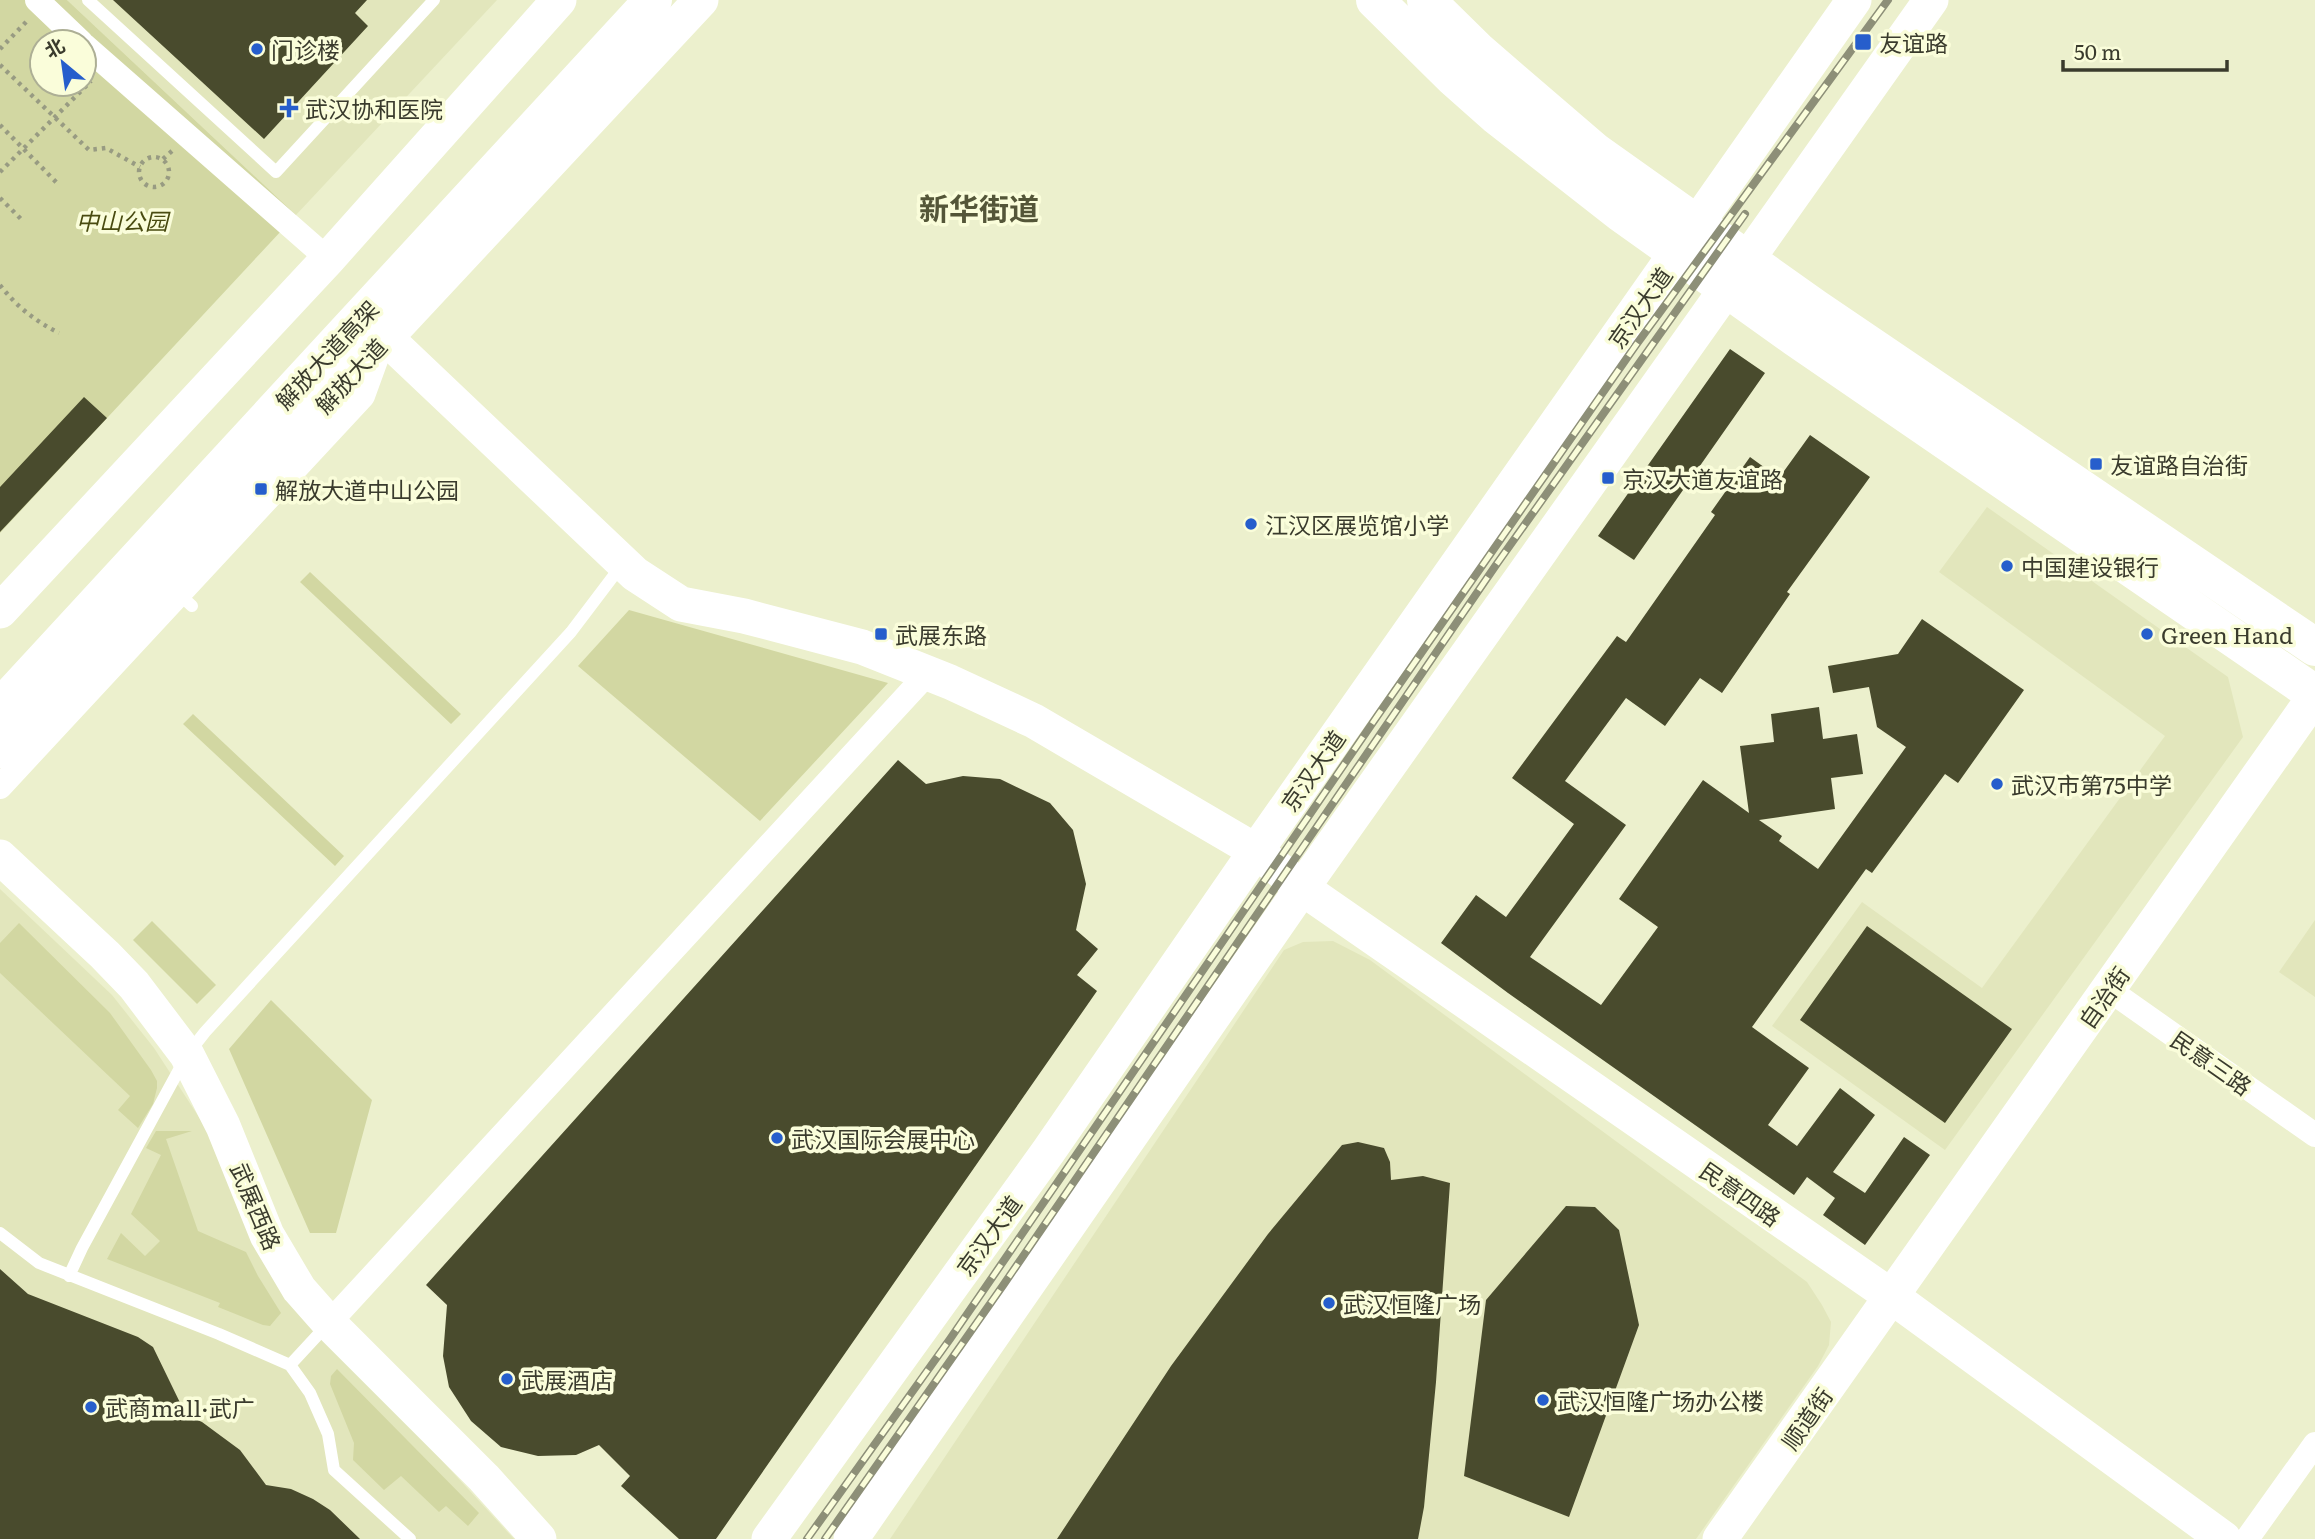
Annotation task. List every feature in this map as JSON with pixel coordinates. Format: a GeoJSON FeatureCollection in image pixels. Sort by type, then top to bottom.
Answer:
{"type":"FeatureCollection","features":[{"type":"Feature","properties":{"kind":"main road"},"geometry":{"type":"LineString","coordinates":[[0,611],[328,259],[559,0]]}},
{"type":"Feature","properties":{"kind":"main road","name":"解放大道高架"},"geometry":{"type":"LineString","coordinates":[[0,673],[618,0]]}},
{"type":"Feature","properties":{"kind":"main road","name":"解放大道高架"},"geometry":{"type":"LineString","coordinates":[[0,708],[653,0]]}},
{"type":"Feature","properties":{"kind":"main road","name":"解放大道"},"geometry":{"type":"LineString","coordinates":[[0,751],[701,0]]}},
{"type":"Feature","properties":{"kind":"main road"},"geometry":{"type":"LineString","coordinates":[[1375,0],[1497,116],[1620,214],[1687,238]]}},
{"type":"Feature","properties":{"kind":"main road"},"geometry":{"type":"LineString","coordinates":[[1426,0],[1479,52],[1594,151],[1687,238],[2315,695]]}},
{"type":"Feature","properties":{"kind":"main road","name":"京汉大道"},"geometry":{"type":"LineString","coordinates":[[769,1539],[1048,1152],[1256,851],[1854,0]]}},
{"type":"Feature","properties":{"kind":"main road"},"geometry":{"type":"LineString","coordinates":[[851,1539],[1302,888],[1931,0]]}},
{"type":"Feature","properties":{"kind":"main road"},"geometry":{"type":"LineString","coordinates":[[1737,274],[2315,647]]}},
{"type":"Feature","properties":{"kind":"main road"},"geometry":{"type":"LineString","coordinates":[[384,337],[635,574],[681,604],[744,616],[862,647],[928,673],[1034,721],[1256,851]]}},
{"type":"Feature","properties":{"kind":"main road","name":"自治街"},"geometry":{"type":"LineString","coordinates":[[1891,1296],[2315,695]]}},
{"type":"Feature","properties":{"kind":"main road","name":"民意四路"},"geometry":{"type":"LineString","coordinates":[[1256,851],[1302,888],[1891,1296],[2224,1539]]}},
{"type":"Feature","properties":{"kind":"main road","name":"武展西路"},"geometry":{"type":"LineString","coordinates":[[0,857],[134,985],[187,1055],[223,1126],[267,1236],[299,1289],[484,1478],[539,1539]]}},
{"type":"Feature","properties":{"kind":"main road","name":"顺道街"},"geometry":{"type":"LineString","coordinates":[[1720,1539],[1891,1296]]}},
{"type":"Feature","properties":{"kind":"street"},"geometry":{"type":"LineString","coordinates":[[36,6],[64,28]]}},
{"type":"Feature","properties":{"kind":"street"},"geometry":{"type":"LineString","coordinates":[[98,56],[328,259]]}},
{"type":"Feature","properties":{"kind":"street"},"geometry":{"type":"LineString","coordinates":[[0,787],[185,600],[363,396],[384,337]]}},
{"type":"Feature","properties":{"kind":"street"},"geometry":{"type":"LineString","coordinates":[[329,1322],[928,673]]}},
{"type":"Feature","properties":{"kind":"street","name":"民意三路"},"geometry":{"type":"LineString","coordinates":[[2108,989],[2315,1135]]}},
{"type":"Feature","properties":{"kind":"street"},"geometry":{"type":"LineString","coordinates":[[2247,1539],[2315,1444]]}},
{"type":"Feature","properties":{"kind":"lane"},"geometry":{"type":"LineString","coordinates":[[88,0],[276,173],[434,0]]}},
{"type":"Feature","properties":{"kind":"lane"},"geometry":{"type":"LineString","coordinates":[[69,1276],[187,1055],[570,632],[624,563]]}},
{"type":"Feature","properties":{"kind":"lane"},"geometry":{"type":"LineString","coordinates":[[0,1233],[39,1264],[219,1334],[290,1365],[310,1393],[327,1434],[334,1470],[410,1539]]}},
{"type":"Feature","properties":{"kind":"lane"},"geometry":{"type":"LineString","coordinates":[[290,1365],[329,1322]]}},
{"type":"Feature","properties":{"kind":"path"},"geometry":{"type":"LineString","coordinates":[[0,49],[36,6]]}},
{"type":"Feature","properties":{"kind":"path"},"geometry":{"type":"LineString","coordinates":[[0,65],[89,150],[106,148],[140,167]]}},
{"type":"Feature","properties":{"kind":"path"},"geometry":{"type":"LineString","coordinates":[[0,172],[99,72]]}},
{"type":"Feature","properties":{"kind":"path"},"geometry":{"type":"LineString","coordinates":[[0,125],[58,184]]}},
{"type":"Feature","properties":{"kind":"path"},"geometry":{"type":"LineString","coordinates":[[149,157],[163,159],[170,170],[169,177],[159,186],[146,185],[141,180],[140,167],[149,157]]}},
{"type":"Feature","properties":{"kind":"path"},"geometry":{"type":"LineString","coordinates":[[0,198],[23,221]]}},
{"type":"Feature","properties":{"kind":"path"},"geometry":{"type":"LineString","coordinates":[[0,285],[36,321],[59,333]]}},
{"type":"Feature","properties":{"kind":"shaded area","name":"武汉协和医院"},"geometry":{"type":"Polygon","coordinates":[[[67,0],[497,0],[296,215],[67,0]]]}},
{"type":"Feature","properties":{"kind":"shaded area"},"geometry":{"type":"Polygon","coordinates":[[[1987,507],[2228,677],[2243,737],[1945,1150],[1772,1026],[1862,902],[1982,988],[2165,736],[1939,572],[1987,507]]]}},
{"type":"Feature","properties":{"kind":"shaded area"},"geometry":{"type":"Polygon","coordinates":[[[0,889],[112,995],[154,1048],[206,1128],[290,1295],[514,1539],[0,1539],[0,889]]]}},
{"type":"Feature","properties":{"kind":"shaded area"},"geometry":{"type":"Polygon","coordinates":[[[2315,920],[2315,997],[2279,972],[2315,920]]]}},
{"type":"Feature","properties":{"kind":"shaded area","name":"武汉恒隆广场"},"geometry":{"type":"Polygon","coordinates":[[[1333,941],[1370,960],[1807,1282],[1822,1305],[1831,1322],[1829,1345],[1818,1366],[1696,1539],[890,1539],[1284,950],[1303,942],[1333,941]]]}},
{"type":"Feature","properties":{"kind":"green space","name":"中山公园"},"geometry":{"type":"Polygon","coordinates":[[[0,0],[67,0],[97,28],[28,28],[28,98],[98,98],[98,29],[296,215],[0,533],[0,0]]]}},
{"type":"Feature","properties":{"kind":"green space"},"geometry":{"type":"Polygon","coordinates":[[[310,572],[461,714],[451,724],[300,582],[310,572]]]}},
{"type":"Feature","properties":{"kind":"green space"},"geometry":{"type":"Polygon","coordinates":[[[629,610],[888,683],[760,821],[578,666],[629,610]]]}},
{"type":"Feature","properties":{"kind":"green space"},"geometry":{"type":"Polygon","coordinates":[[[193,714],[344,856],[335,866],[183,724],[193,714]]]}},
{"type":"Feature","properties":{"kind":"green space"},"geometry":{"type":"Polygon","coordinates":[[[152,921],[216,985],[197,1004],[133,940],[152,921]]]}},
{"type":"Feature","properties":{"kind":"green space"},"geometry":{"type":"Polygon","coordinates":[[[19,923],[110,1013],[151,1070],[157,1081],[157,1088],[153,1104],[138,1128],[118,1110],[130,1096],[0,973],[0,943],[19,923]]]}},
{"type":"Feature","properties":{"kind":"green space"},"geometry":{"type":"Polygon","coordinates":[[[271,1000],[372,1100],[336,1233],[310,1233],[229,1049],[271,1000]]]}},
{"type":"Feature","properties":{"kind":"green space"},"geometry":{"type":"Polygon","coordinates":[[[156,1131],[192,1131],[166,1139],[198,1231],[246,1252],[281,1313],[270,1326],[218,1307],[220,1303],[107,1259],[121,1233],[145,1256],[160,1241],[131,1214],[161,1155],[146,1148],[156,1131]]]}},
{"type":"Feature","properties":{"kind":"green space"},"geometry":{"type":"Polygon","coordinates":[[[337,1369],[479,1513],[468,1526],[446,1506],[439,1512],[401,1476],[384,1490],[353,1460],[354,1443],[330,1384],[331,1376],[337,1369]]]}},
{"type":"Feature","properties":{"kind":"building","name":"门诊楼"},"geometry":{"type":"Polygon","coordinates":[[[113,0],[367,0],[355,13],[368,26],[264,139],[113,0]]]}},
{"type":"Feature","properties":{"kind":"building"},"geometry":{"type":"Polygon","coordinates":[[[1730,349],[1765,373],[1634,560],[1598,536],[1730,349]]]}},
{"type":"Feature","properties":{"kind":"building"},"geometry":{"type":"Polygon","coordinates":[[[84,397],[107,418],[0,532],[0,487],[84,397]]]}},
{"type":"Feature","properties":{"kind":"building"},"geometry":{"type":"Polygon","coordinates":[[[1810,435],[1870,477],[1787,592],[1790,594],[1722,693],[1700,678],[1665,726],[1626,698],[1565,781],[1626,825],[1530,957],[1601,1005],[1658,927],[1619,899],[1703,780],[1749,813],[1740,746],[1774,742],[1771,714],[1819,707],[1823,739],[1857,734],[1863,774],[1831,778],[1835,809],[1759,820],[1782,836],[1779,841],[1818,869],[1906,747],[1877,727],[1869,687],[1833,693],[1828,666],[1898,654],[1922,619],[2024,690],[1958,783],[1945,774],[1872,873],[1866,869],[1752,1027],[1809,1068],[1768,1125],[1797,1146],[1840,1088],[1875,1115],[1833,1172],[1865,1193],[1904,1137],[1930,1155],[1865,1245],[1823,1215],[1835,1198],[1807,1177],[1794,1195],[1441,943],[1476,895],[1506,917],[1574,824],[1512,778],[1617,636],[1626,642],[1715,515],[1711,512],[1750,457],[1779,478],[1810,435]]]}},
{"type":"Feature","properties":{"kind":"building","name":"武汉国际会展中心"},"geometry":{"type":"Polygon","coordinates":[[[898,760],[926,784],[963,776],[1000,779],[1050,803],[1073,830],[1086,884],[1076,930],[1098,949],[1077,975],[1097,991],[716,1539],[679,1539],[621,1486],[630,1476],[599,1445],[576,1455],[538,1456],[501,1447],[471,1421],[449,1387],[443,1356],[447,1305],[426,1285],[898,760]]]}},
{"type":"Feature","properties":{"kind":"building"},"geometry":{"type":"Polygon","coordinates":[[[1867,926],[2012,1029],[1945,1123],[1800,1020],[1867,926]]]}},
{"type":"Feature","properties":{"kind":"building","name":"武汉恒隆广场"},"geometry":{"type":"Polygon","coordinates":[[[1358,1142],[1384,1148],[1390,1162],[1391,1180],[1423,1176],[1450,1183],[1436,1382],[1424,1507],[1418,1539],[1057,1539],[1171,1366],[1268,1234],[1342,1145],[1358,1142]]]}},
{"type":"Feature","properties":{"kind":"building","name":"武汉恒隆广场办公楼"},"geometry":{"type":"Polygon","coordinates":[[[1566,1206],[1595,1207],[1619,1230],[1639,1325],[1569,1517],[1464,1476],[1486,1300],[1566,1206]]]}},
{"type":"Feature","properties":{"kind":"building","name":"武商mall·武广"},"geometry":{"type":"Polygon","coordinates":[[[0,1269],[28,1294],[138,1337],[153,1347],[186,1415],[202,1422],[240,1450],[266,1485],[291,1489],[313,1499],[330,1510],[360,1539],[0,1539],[0,1269]]]}},
{"type":"Feature","properties":{"kind":"railway"},"geometry":{"type":"LineString","coordinates":[[807,1539],[950,1339],[1378,715],[1636,345],[1888,0]]}},
{"type":"Feature","properties":{"kind":"railway"},"geometry":{"type":"LineString","coordinates":[[825,1539],[1004,1284],[1496,565],[1745,214]]}},
{"type":"Feature","properties":{"kind":"place","name":"友谊路"},"geometry":{"type":"Point","coordinates":[1863,42]}},
{"type":"Feature","properties":{"kind":"place","name":"门诊楼"},"geometry":{"type":"Point","coordinates":[257,49]}},
{"type":"Feature","properties":{"kind":"place","name":"武汉协和医院"},"geometry":{"type":"Point","coordinates":[289,108]}},
{"type":"Feature","properties":{"kind":"place","name":"友谊路自治街"},"geometry":{"type":"Point","coordinates":[2096,464]}},
{"type":"Feature","properties":{"kind":"place","name":"京汉大道友谊路"},"geometry":{"type":"Point","coordinates":[1608,478]}},
{"type":"Feature","properties":{"kind":"place","name":"解放大道中山公园"},"geometry":{"type":"Point","coordinates":[261,489]}},
{"type":"Feature","properties":{"kind":"place","name":"江汉区展览馆小学"},"geometry":{"type":"Point","coordinates":[1251,524]}},
{"type":"Feature","properties":{"kind":"place","name":"中国建设银行"},"geometry":{"type":"Point","coordinates":[2007,566]}},
{"type":"Feature","properties":{"kind":"place","name":"武展东路"},"geometry":{"type":"Point","coordinates":[881,634]}},
{"type":"Feature","properties":{"kind":"place","name":"Green Hand"},"geometry":{"type":"Point","coordinates":[2147,634]}},
{"type":"Feature","properties":{"kind":"place","name":"武汉市第75中学"},"geometry":{"type":"Point","coordinates":[1997,784]}},
{"type":"Feature","properties":{"kind":"place","name":"武汉国际会展中心"},"geometry":{"type":"Point","coordinates":[777,1138]}},
{"type":"Feature","properties":{"kind":"place","name":"武汉恒隆广场"},"geometry":{"type":"Point","coordinates":[1329,1303]}},
{"type":"Feature","properties":{"kind":"place","name":"武展酒店"},"geometry":{"type":"Point","coordinates":[507,1379]}},
{"type":"Feature","properties":{"kind":"place","name":"武汉恒隆广场办公楼"},"geometry":{"type":"Point","coordinates":[1543,1400]}},
{"type":"Feature","properties":{"kind":"place","name":"武商mall·武广"},"geometry":{"type":"Point","coordinates":[91,1407]}},
{"type":"Feature","properties":{"kind":"district","name":"新华街道"},"geometry":{"type":"Point","coordinates":[979,207]}}]}
